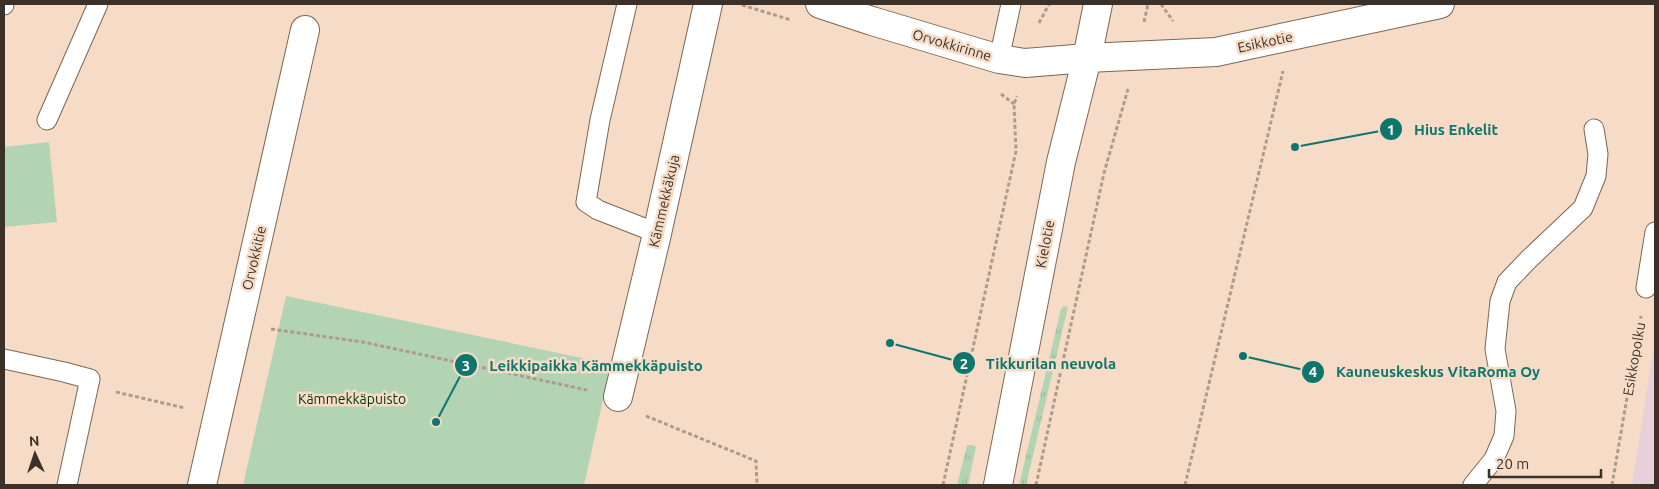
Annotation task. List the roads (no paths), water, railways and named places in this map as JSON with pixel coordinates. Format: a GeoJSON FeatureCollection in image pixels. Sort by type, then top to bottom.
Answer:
{"type":"FeatureCollection","features":[{"type":"Feature","properties":{"kind":"street","name":"Kämmekkäkuja"},"geometry":{"type":"LineString","coordinates":[[618,397],[708,4]]}},
{"type":"Feature","properties":{"kind":"street","name":"Orvokkirinne"},"geometry":{"type":"LineString","coordinates":[[820,4],[999,59],[1025,64],[1087,58]]}},
{"type":"Feature","properties":{"kind":"street","name":"Kielotie"},"geometry":{"type":"LineString","coordinates":[[998,485],[1061,162],[1087,58],[1098,4]]}},
{"type":"Feature","properties":{"kind":"street","name":"Esikkotie"},"geometry":{"type":"LineString","coordinates":[[1087,58],[1216,52],[1440,4]]}},
{"type":"Feature","properties":{"kind":"street","name":"Orvokkitie"},"geometry":{"type":"LineString","coordinates":[[202,485],[305,30]]}},
{"type":"Feature","properties":{"kind":"lane"},"geometry":{"type":"LineString","coordinates":[[47,120],[98,4]]}},
{"type":"Feature","properties":{"kind":"lane"},"geometry":{"type":"LineString","coordinates":[[627,4],[600,120],[586,202],[598,210],[657,233]]}},
{"type":"Feature","properties":{"kind":"lane"},"geometry":{"type":"LineString","coordinates":[[999,59],[1011,4]]}},
{"type":"Feature","properties":{"kind":"lane"},"geometry":{"type":"LineString","coordinates":[[1473,485],[1494,459],[1504,436],[1506,411],[1495,349],[1500,301],[1507,282],[1583,208],[1596,176],[1598,154],[1594,129]]}},
{"type":"Feature","properties":{"kind":"lane"},"geometry":{"type":"LineString","coordinates":[[1646,288],[1655,232]]}},
{"type":"Feature","properties":{"kind":"lane"},"geometry":{"type":"LineString","coordinates":[[4,359],[90,379],[67,485]]}},
{"type":"Feature","properties":{"kind":"place","name":"Hius Enkelit"},"geometry":{"type":"Point","coordinates":[1295,147]}},
{"type":"Feature","properties":{"kind":"place","name":"Tikkurilan neuvola"},"geometry":{"type":"Point","coordinates":[890,343]}},
{"type":"Feature","properties":{"kind":"place","name":"Kauneuskeskus VitaRoma Oy"},"geometry":{"type":"Point","coordinates":[1243,356]}},
{"type":"Feature","properties":{"kind":"place","name":"Leikkipaikka Kämmekkäpuisto"},"geometry":{"type":"Point","coordinates":[436,422]}},
{"type":"Feature","properties":{"kind":"park label","name":"Kämmekkäpuisto"},"geometry":{"type":"Point","coordinates":[352,399]}}]}
